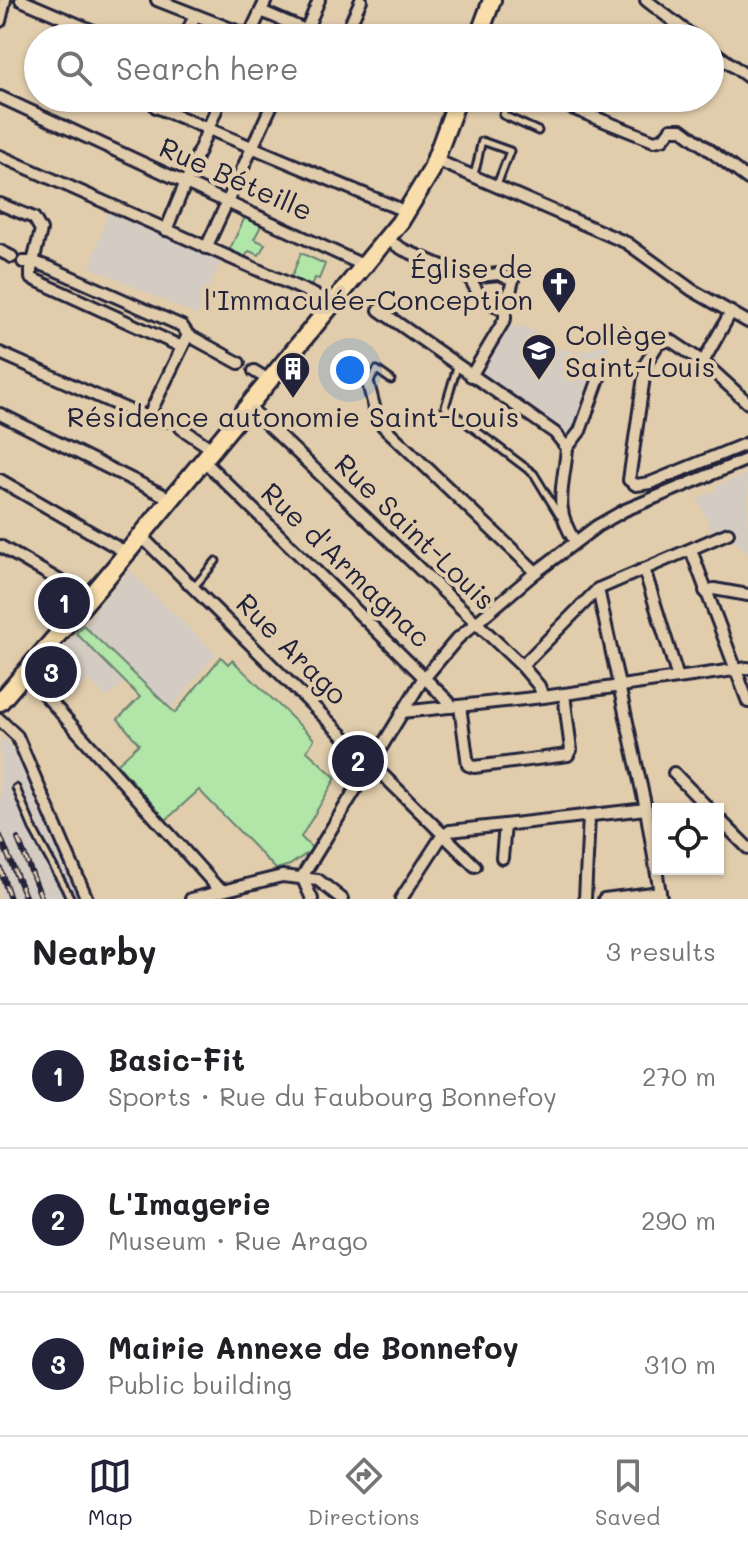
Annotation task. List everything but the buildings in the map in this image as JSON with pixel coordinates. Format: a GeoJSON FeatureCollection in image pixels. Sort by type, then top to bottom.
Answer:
{"type":"FeatureCollection","features":[{"type":"Feature","properties":{"kind":"main road"},"geometry":{"type":"LineString","coordinates":[[483,24],[492,0]]}},
{"type":"Feature","properties":{"kind":"main road"},"geometry":{"type":"LineString","coordinates":[[3,702],[248,406],[262,376],[333,303],[407,212],[436,160],[453,112]]}},
{"type":"Feature","properties":{"kind":"street"},"geometry":{"type":"LineString","coordinates":[[0,21],[3,0]]}},
{"type":"Feature","properties":{"kind":"street"},"geometry":{"type":"LineString","coordinates":[[21,0],[77,24]]}},
{"type":"Feature","properties":{"kind":"street"},"geometry":{"type":"LineString","coordinates":[[157,0],[216,24]]}},
{"type":"Feature","properties":{"kind":"street"},"geometry":{"type":"LineString","coordinates":[[308,24],[319,0]]}},
{"type":"Feature","properties":{"kind":"street"},"geometry":{"type":"LineString","coordinates":[[350,24],[361,0]]}},
{"type":"Feature","properties":{"kind":"street"},"geometry":{"type":"LineString","coordinates":[[646,0],[677,24]]}},
{"type":"Feature","properties":{"kind":"street"},"geometry":{"type":"LineString","coordinates":[[255,24],[264,5],[290,24]]}},
{"type":"Feature","properties":{"kind":"street"},"geometry":{"type":"LineString","coordinates":[[191,24],[195,16]]}},
{"type":"Feature","properties":{"kind":"street"},"geometry":{"type":"LineString","coordinates":[[724,59],[748,77]]}},
{"type":"Feature","properties":{"kind":"street","name":"Rue Béteille"},"geometry":{"type":"LineString","coordinates":[[0,97],[24,108]]}},
{"type":"Feature","properties":{"kind":"street","name":"Rue Béteille"},"geometry":{"type":"LineString","coordinates":[[32,112],[365,266]]}},
{"type":"Feature","properties":{"kind":"street"},"geometry":{"type":"LineString","coordinates":[[168,112],[407,212]]}},
{"type":"Feature","properties":{"kind":"street"},"geometry":{"type":"LineString","coordinates":[[166,230],[215,112]]}},
{"type":"Feature","properties":{"kind":"street"},"geometry":{"type":"LineString","coordinates":[[206,248],[269,112]]}},
{"type":"Feature","properties":{"kind":"street"},"geometry":{"type":"LineString","coordinates":[[582,112],[654,141],[663,139],[675,127],[681,129],[748,179]]}},
{"type":"Feature","properties":{"kind":"street"},"geometry":{"type":"LineString","coordinates":[[0,156],[333,303]]}},
{"type":"Feature","properties":{"kind":"street"},"geometry":{"type":"LineString","coordinates":[[436,160],[627,243],[692,290],[748,322]]}},
{"type":"Feature","properties":{"kind":"street"},"geometry":{"type":"LineString","coordinates":[[0,204],[34,218],[41,230],[29,262],[31,278],[182,347]]}},
{"type":"Feature","properties":{"kind":"street"},"geometry":{"type":"LineString","coordinates":[[386,239],[404,250],[469,277],[499,274],[513,280],[502,327],[471,376]]}},
{"type":"Feature","properties":{"kind":"street"},"geometry":{"type":"LineString","coordinates":[[29,262],[182,326],[188,335],[239,363]]}},
{"type":"Feature","properties":{"kind":"street"},"geometry":{"type":"LineString","coordinates":[[469,277],[481,298],[505,311]]}},
{"type":"Feature","properties":{"kind":"street"},"geometry":{"type":"LineString","coordinates":[[379,310],[555,433],[567,448]]}},
{"type":"Feature","properties":{"kind":"street"},"geometry":{"type":"LineString","coordinates":[[703,362],[731,312]]}},
{"type":"Feature","properties":{"kind":"street"},"geometry":{"type":"LineString","coordinates":[[151,417],[188,335]]}},
{"type":"Feature","properties":{"kind":"street"},"geometry":{"type":"LineString","coordinates":[[748,403],[703,362],[669,340],[658,344],[649,356],[629,480],[636,485],[650,483],[748,443]]}},
{"type":"Feature","properties":{"kind":"street"},"geometry":{"type":"LineString","coordinates":[[0,353],[133,412],[165,421]]}},
{"type":"Feature","properties":{"kind":"street"},"geometry":{"type":"LineString","coordinates":[[575,541],[562,519],[561,487],[567,448],[580,431],[603,367]]}},
{"type":"Feature","properties":{"kind":"street"},"geometry":{"type":"LineString","coordinates":[[368,383],[376,414],[383,426],[536,572]]}},
{"type":"Feature","properties":{"kind":"street","name":"Rue Saint-Louis"},"geometry":{"type":"LineString","coordinates":[[248,406],[522,666],[539,686],[543,697]]}},
{"type":"Feature","properties":{"kind":"street"},"geometry":{"type":"LineString","coordinates":[[0,414],[171,499]]}},
{"type":"Feature","properties":{"kind":"street","name":"Rue d'Armagnac"},"geometry":{"type":"LineString","coordinates":[[181,428],[455,707]]}},
{"type":"Feature","properties":{"kind":"street"},"geometry":{"type":"LineString","coordinates":[[302,877],[425,677],[446,650],[475,622],[575,541],[625,510],[748,459]]}},
{"type":"Feature","properties":{"kind":"street"},"geometry":{"type":"LineString","coordinates":[[0,480],[127,553]]}},
{"type":"Feature","properties":{"kind":"street"},"geometry":{"type":"LineString","coordinates":[[522,666],[598,589],[728,533]]}},
{"type":"Feature","properties":{"kind":"street","name":"Rue Arago"},"geometry":{"type":"LineString","coordinates":[[141,536],[475,866]]}},
{"type":"Feature","properties":{"kind":"street"},"geometry":{"type":"LineString","coordinates":[[0,546],[89,598]]}},
{"type":"Feature","properties":{"kind":"street"},"geometry":{"type":"LineString","coordinates":[[691,550],[748,702]]}},
{"type":"Feature","properties":{"kind":"street"},"geometry":{"type":"LineString","coordinates":[[644,569],[678,678]]}},
{"type":"Feature","properties":{"kind":"street"},"geometry":{"type":"LineString","coordinates":[[598,589],[621,685],[661,896],[604,899]]}},
{"type":"Feature","properties":{"kind":"street"},"geometry":{"type":"LineString","coordinates":[[705,591],[714,589],[748,595]]}},
{"type":"Feature","properties":{"kind":"street"},"geometry":{"type":"LineString","coordinates":[[402,712],[543,697],[748,668]]}},
{"type":"Feature","properties":{"kind":"street"},"geometry":{"type":"LineString","coordinates":[[26,674],[216,886],[223,890]]}},
{"type":"Feature","properties":{"kind":"street"},"geometry":{"type":"LineString","coordinates":[[455,707],[468,765],[474,767],[568,755],[571,750],[564,694]]}},
{"type":"Feature","properties":{"kind":"street"},"geometry":{"type":"LineString","coordinates":[[0,720],[17,736],[87,899]]}},
{"type":"Feature","properties":{"kind":"street"},"geometry":{"type":"LineString","coordinates":[[674,773],[703,803]]}},
{"type":"Feature","properties":{"kind":"street"},"geometry":{"type":"LineString","coordinates":[[401,899],[444,835],[458,829],[646,809]]}},
{"type":"Feature","properties":{"kind":"street"},"geometry":{"type":"LineString","coordinates":[[585,899],[589,816]]}},
{"type":"Feature","properties":{"kind":"street"},"geometry":{"type":"LineString","coordinates":[[724,824],[748,848]]}},
{"type":"Feature","properties":{"kind":"street"},"geometry":{"type":"LineString","coordinates":[[502,858],[505,825]]}},
{"type":"Feature","properties":{"kind":"street"},"geometry":{"type":"LineString","coordinates":[[191,899],[282,876],[318,880],[342,899]]}},
{"type":"Feature","properties":{"kind":"street"},"geometry":{"type":"LineString","coordinates":[[302,877],[312,899]]}},
{"type":"Feature","properties":{"kind":"lane"},"geometry":{"type":"LineString","coordinates":[[504,112],[503,115],[538,131]]}},
{"type":"Feature","properties":{"kind":"lane"},"geometry":{"type":"LineString","coordinates":[[472,176],[480,160],[478,153],[482,141],[510,151],[496,186]]}},
{"type":"Feature","properties":{"kind":"lane"},"geometry":{"type":"LineString","coordinates":[[457,367],[445,407],[534,474],[562,519]]}},
{"type":"Feature","properties":{"kind":"lane"},"geometry":{"type":"LineString","coordinates":[[368,383],[377,370],[391,380]]}},
{"type":"Feature","properties":{"kind":"lane"},"geometry":{"type":"LineString","coordinates":[[194,587],[216,561]]}},
{"type":"Feature","properties":{"kind":"lane"},"geometry":{"type":"LineString","coordinates":[[16,788],[41,845],[71,899]]}},
{"type":"Feature","properties":{"kind":"shaded area"},"geometry":{"type":"Polygon","coordinates":[[[109,209],[222,259],[197,315],[90,267],[109,209]]]}},
{"type":"Feature","properties":{"kind":"shaded area","name":"Collège Saint-Louis"},"geometry":{"type":"Polygon","coordinates":[[[510,325],[516,329],[519,325],[538,333],[561,349],[576,352],[588,351],[609,340],[611,344],[589,384],[571,439],[483,379],[481,371],[510,325]]]}},
{"type":"Feature","properties":{"kind":"shaded area"},"geometry":{"type":"Polygon","coordinates":[[[748,473],[748,552],[733,541],[726,528],[713,534],[697,498],[717,490],[715,486],[748,473]]]}},
{"type":"Feature","properties":{"kind":"shaded area"},"geometry":{"type":"Polygon","coordinates":[[[129,570],[216,654],[171,709],[83,625],[129,570]]]}},
{"type":"Feature","properties":{"kind":"shaded area"},"geometry":{"type":"Polygon","coordinates":[[[76,633],[125,682],[107,698],[88,679],[81,686],[52,663],[76,633]]]}},
{"type":"Feature","properties":{"kind":"shaded area"},"geometry":{"type":"Polygon","coordinates":[[[0,739],[5,739],[16,750],[81,899],[0,899],[0,739]]]}},
{"type":"Feature","properties":{"kind":"green space"},"geometry":{"type":"Polygon","coordinates":[[[245,217],[262,224],[254,239],[265,244],[259,255],[249,251],[243,260],[228,253],[245,217]]]}},
{"type":"Feature","properties":{"kind":"green space"},"geometry":{"type":"Polygon","coordinates":[[[301,253],[325,264],[319,279],[315,278],[309,289],[290,281],[301,253]]]}},
{"type":"Feature","properties":{"kind":"green space"},"geometry":{"type":"Polygon","coordinates":[[[83,625],[175,713],[221,657],[228,664],[232,660],[314,739],[307,751],[336,778],[301,837],[313,849],[290,865],[276,869],[199,790],[166,820],[117,764],[139,744],[118,719],[140,697],[76,633],[83,625]]]}},
{"type":"Feature","properties":{"kind":"railway"},"geometry":{"type":"LineString","coordinates":[[0,836],[26,899]]}},
{"type":"Feature","properties":{"kind":"railway"},"geometry":{"type":"LineString","coordinates":[[18,839],[42,899]]}},
{"type":"Feature","properties":{"kind":"railway"},"geometry":{"type":"LineString","coordinates":[[0,868],[10,899]]}},
{"type":"Feature","properties":{"kind":"place","name":"Église de l'Immaculée-Conception"},"geometry":{"type":"Point","coordinates":[559,315]}},
{"type":"Feature","properties":{"kind":"place","name":"Collège Saint-Louis"},"geometry":{"type":"Point","coordinates":[539,382]}},
{"type":"Feature","properties":{"kind":"place","name":"Résidence autonomie Saint-Louis"},"geometry":{"type":"Point","coordinates":[293,400]}},
{"type":"Feature","properties":{"kind":"place","name":"Basic-Fit"},"geometry":{"type":"Point","coordinates":[64,603]}},
{"type":"Feature","properties":{"kind":"place","name":"Mairie Annexe de Bonnefoy"},"geometry":{"type":"Point","coordinates":[51,672]}},
{"type":"Feature","properties":{"kind":"place","name":"L'Imagerie"},"geometry":{"type":"Point","coordinates":[358,761]}}]}
